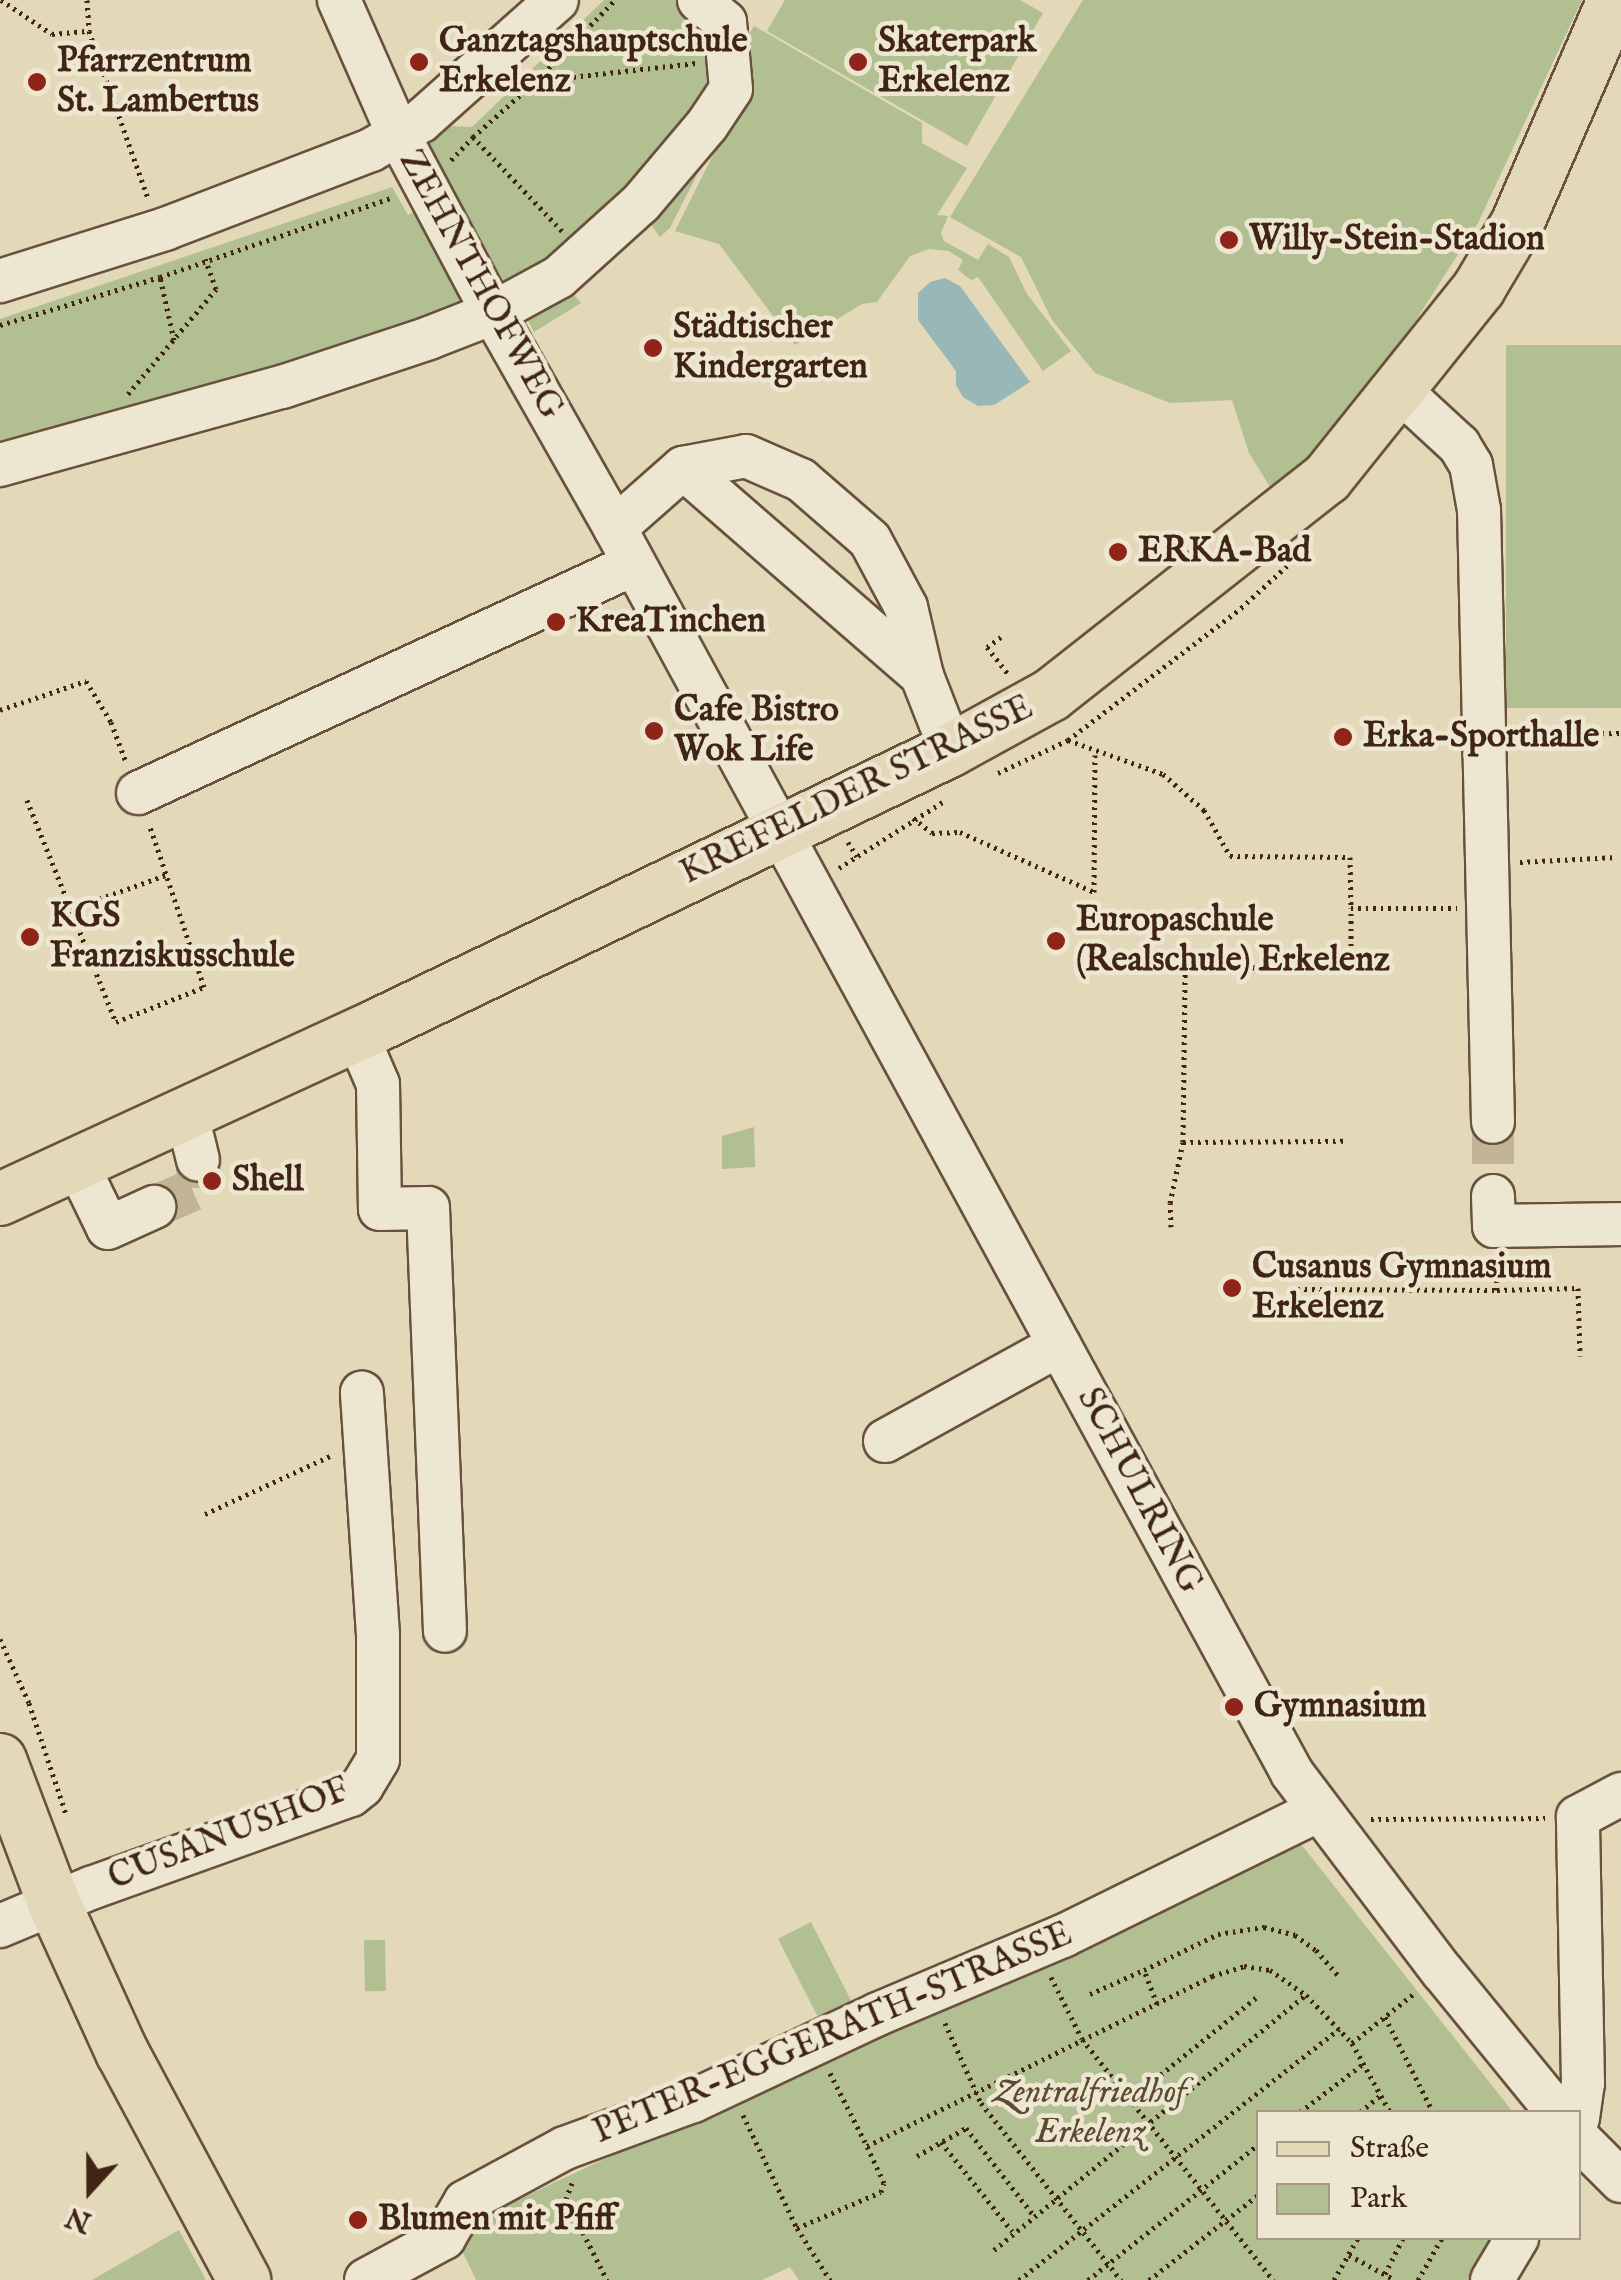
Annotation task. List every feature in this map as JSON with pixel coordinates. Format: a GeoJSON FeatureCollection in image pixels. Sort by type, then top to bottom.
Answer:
{"type":"FeatureCollection","features":[{"type":"Feature","properties":{"kind":"main road","name":"KREFELDER STRASSE"},"geometry":{"type":"LineString","coordinates":[[0,1199],[76,1162],[192,1136],[357,1035],[951,750],[1051,694],[1327,478],[1479,288],[1516,224],[1614,0]]}},
{"type":"Feature","properties":{"kind":"main road"},"geometry":{"type":"LineString","coordinates":[[0,1760],[54,1904],[122,2052],[244,2280]]}},
{"type":"Feature","properties":{"kind":"street","name":"ZEHNTHOFWEG"},"geometry":{"type":"LineString","coordinates":[[339,0],[398,134],[778,832]]}},
{"type":"Feature","properties":{"kind":"street"},"geometry":{"type":"LineString","coordinates":[[0,282],[165,229],[349,160],[420,122],[557,0]]}},
{"type":"Feature","properties":{"kind":"street"},"geometry":{"type":"LineString","coordinates":[[0,465],[282,387],[493,313],[560,277],[642,203],[708,125],[731,88],[725,22],[699,0]]}},
{"type":"Feature","properties":{"kind":"street"},"geometry":{"type":"LineString","coordinates":[[1398,388],[1458,445],[1471,465],[1479,510],[1492,1122]]}},
{"type":"Feature","properties":{"kind":"street"},"geometry":{"type":"LineString","coordinates":[[138,793],[624,546],[683,468],[746,456],[801,480],[870,540],[906,607],[922,676],[951,750]]}},
{"type":"Feature","properties":{"kind":"street"},"geometry":{"type":"LineString","coordinates":[[683,468],[922,676]]}},
{"type":"Feature","properties":{"kind":"street","name":"SCHULRING"},"geometry":{"type":"LineString","coordinates":[[778,832],[1240,1683],[1327,1823],[1555,2110]]}},
{"type":"Feature","properties":{"kind":"street"},"geometry":{"type":"LineString","coordinates":[[357,1035],[378,1084],[380,1208],[428,1208],[445,1631]]}},
{"type":"Feature","properties":{"kind":"street"},"geometry":{"type":"LineString","coordinates":[[76,1162],[108,1228],[154,1207]]}},
{"type":"Feature","properties":{"kind":"street"},"geometry":{"type":"LineString","coordinates":[[1494,1211],[1621,1224]]}},
{"type":"Feature","properties":{"kind":"street"},"geometry":{"type":"LineString","coordinates":[[885,1441],[1059,1345]]}},
{"type":"Feature","properties":{"kind":"street","name":"CUSANUSHOF"},"geometry":{"type":"LineString","coordinates":[[0,1926],[350,1795],[362,1786],[378,1759],[378,1634],[362,1393]]}},
{"type":"Feature","properties":{"kind":"street"},"geometry":{"type":"LineString","coordinates":[[1579,2110],[1583,2083],[1578,1818],[1621,1794]]}},
{"type":"Feature","properties":{"kind":"street","name":"PETER-EGGERATH-STRASSE"},"geometry":{"type":"LineString","coordinates":[[366,2280],[444,2238],[465,2202],[565,2148],[693,2100],[825,2059],[878,2014],[1327,1823]]}},
{"type":"Feature","properties":{"kind":"street"},"geometry":{"type":"LineString","coordinates":[[1581,2141],[1621,2181]]}},
{"type":"Feature","properties":{"kind":"street"},"geometry":{"type":"LineString","coordinates":[[1492,2280],[1516,2240]]}},
{"type":"Feature","properties":{"kind":"path"},"geometry":{"type":"LineString","coordinates":[[1,0],[52,34],[89,31]]}},
{"type":"Feature","properties":{"kind":"path"},"geometry":{"type":"LineString","coordinates":[[87,0],[89,31],[151,207],[165,229]]}},
{"type":"Feature","properties":{"kind":"path"},"geometry":{"type":"LineString","coordinates":[[0,325],[160,277],[205,258],[426,186],[615,0]]}},
{"type":"Feature","properties":{"kind":"path"},"geometry":{"type":"LineString","coordinates":[[536,81],[730,59]]}},
{"type":"Feature","properties":{"kind":"path"},"geometry":{"type":"LineString","coordinates":[[473,137],[585,255]]}},
{"type":"Feature","properties":{"kind":"path"},"geometry":{"type":"LineString","coordinates":[[88,443],[216,288],[205,258]]}},
{"type":"Feature","properties":{"kind":"path"},"geometry":{"type":"LineString","coordinates":[[160,277],[174,340]]}},
{"type":"Feature","properties":{"kind":"path"},"geometry":{"type":"LineString","coordinates":[[1001,638],[987,647],[1020,688]]}},
{"type":"Feature","properties":{"kind":"path"},"geometry":{"type":"LineString","coordinates":[[0,710],[86,680],[111,722],[204,987],[116,1022],[26,800]]}},
{"type":"Feature","properties":{"kind":"path"},"geometry":{"type":"LineString","coordinates":[[1483,734],[1621,733]]}},
{"type":"Feature","properties":{"kind":"path"},"geometry":{"type":"LineString","coordinates":[[1068,740],[1095,753],[1128,758],[1163,774],[1204,810],[1230,856],[1350,857],[1351,968],[1185,967],[1183,1142],[1170,1203],[1171,1227]]}},
{"type":"Feature","properties":{"kind":"path"},"geometry":{"type":"LineString","coordinates":[[912,818],[932,832],[960,832],[1094,892],[1095,753]]}},
{"type":"Feature","properties":{"kind":"path"},"geometry":{"type":"LineString","coordinates":[[1485,863],[1617,858]]}},
{"type":"Feature","properties":{"kind":"path"},"geometry":{"type":"LineString","coordinates":[[71,908],[166,875]]}},
{"type":"Feature","properties":{"kind":"path"},"geometry":{"type":"LineString","coordinates":[[1352,908],[1487,908]]}},
{"type":"Feature","properties":{"kind":"path"},"geometry":{"type":"LineString","coordinates":[[1183,1142],[1345,1141]]}},
{"type":"Feature","properties":{"kind":"path"},"geometry":{"type":"LineString","coordinates":[[1494,1211],[1497,1290]]}},
{"type":"Feature","properties":{"kind":"path"},"geometry":{"type":"LineString","coordinates":[[1297,1289],[1578,1288],[1580,1356]]}},
{"type":"Feature","properties":{"kind":"path"},"geometry":{"type":"LineString","coordinates":[[205,1514],[329,1455],[365,1443]]}},
{"type":"Feature","properties":{"kind":"path"},"geometry":{"type":"LineString","coordinates":[[0,1639],[29,1703],[72,1832]]}},
{"type":"Feature","properties":{"kind":"path"},"geometry":{"type":"LineString","coordinates":[[1327,1823],[1362,1819],[1578,1818]]}},
{"type":"Feature","properties":{"kind":"path"},"geometry":{"type":"LineString","coordinates":[[1090,1994],[1218,1934],[1264,1927],[1306,1942],[1340,1978]]}},
{"type":"Feature","properties":{"kind":"path"},"geometry":{"type":"LineString","coordinates":[[867,2146],[1082,2039],[1244,1966],[1270,1970],[1306,1995],[1352,2043],[1389,2110]]}},
{"type":"Feature","properties":{"kind":"path"},"geometry":{"type":"LineString","coordinates":[[1046,1968],[1082,2039],[1273,2280]]}},
{"type":"Feature","properties":{"kind":"path"},"geometry":{"type":"LineString","coordinates":[[1144,1970],[1157,2004]]}},
{"type":"Feature","properties":{"kind":"path"},"geometry":{"type":"LineString","coordinates":[[1352,2043],[1442,1971]]}},
{"type":"Feature","properties":{"kind":"path"},"geometry":{"type":"LineString","coordinates":[[994,2250],[1056,2197],[1171,2110],[1306,1995]]}},
{"type":"Feature","properties":{"kind":"path"},"geometry":{"type":"LineString","coordinates":[[1171,2110],[1149,2084],[1257,1997]]}},
{"type":"Feature","properties":{"kind":"path"},"geometry":{"type":"LineString","coordinates":[[1384,2016],[1432,2110]]}},
{"type":"Feature","properties":{"kind":"path"},"geometry":{"type":"LineString","coordinates":[[945,2023],[981,2103],[1121,2280]]}},
{"type":"Feature","properties":{"kind":"path"},"geometry":{"type":"LineString","coordinates":[[1018,2280],[1340,2029]]}},
{"type":"Feature","properties":{"kind":"path"},"geometry":{"type":"LineString","coordinates":[[797,2228],[880,2192],[884,2183],[825,2059]]}},
{"type":"Feature","properties":{"kind":"path"},"geometry":{"type":"LineString","coordinates":[[1303,2110],[1363,2064]]}},
{"type":"Feature","properties":{"kind":"path"},"geometry":{"type":"LineString","coordinates":[[1362,2110],[1381,2095]]}},
{"type":"Feature","properties":{"kind":"path"},"geometry":{"type":"LineString","coordinates":[[738,2104],[797,2228],[830,2280]]}},
{"type":"Feature","properties":{"kind":"path"},"geometry":{"type":"LineString","coordinates":[[917,2156],[966,2128],[1034,2216]]}},
{"type":"Feature","properties":{"kind":"path"},"geometry":{"type":"LineString","coordinates":[[941,2142],[1012,2232]]}},
{"type":"Feature","properties":{"kind":"path"},"geometry":{"type":"LineString","coordinates":[[1088,2280],[1256,2147]]}},
{"type":"Feature","properties":{"kind":"path"},"geometry":{"type":"LineString","coordinates":[[573,2181],[566,2199],[607,2280]]}},
{"type":"Feature","properties":{"kind":"path"},"geometry":{"type":"LineString","coordinates":[[1149,2280],[1256,2196]]}},
{"type":"Feature","properties":{"kind":"path"},"geometry":{"type":"LineString","coordinates":[[1334,2280],[1357,2240]]}},
{"type":"Feature","properties":{"kind":"path"},"geometry":{"type":"LineString","coordinates":[[1385,2274],[1402,2240]]}},
{"type":"Feature","properties":{"kind":"path"},"geometry":{"type":"LineString","coordinates":[[1418,2280],[1441,2240]]}},
{"type":"Feature","properties":{"kind":"path"},"geometry":{"type":"LineString","coordinates":[[1349,2255],[1396,2280]]}},
{"type":"Feature","properties":{"kind":"green space"},"geometry":{"type":"Polygon","coordinates":[[[604,0],[691,0],[738,94],[670,228],[660,237],[644,215],[564,283],[581,303],[534,332],[519,304],[471,325],[484,341],[448,354],[424,326],[0,456],[0,319],[392,187],[408,215],[420,208],[406,178],[429,125],[472,127],[604,0]]]}},
{"type":"Feature","properties":{"kind":"green space"},"geometry":{"type":"Polygon","coordinates":[[[785,0],[1020,0],[1043,13],[967,146],[767,31],[785,0]]]}},
{"type":"Feature","properties":{"kind":"green space","name":"Willy-Stein-Stadion"},"geometry":{"type":"Polygon","coordinates":[[[1083,0],[1582,0],[1478,223],[1388,364],[1327,444],[1270,487],[1249,453],[1232,400],[1170,403],[1095,373],[1052,320],[1021,257],[950,217],[1083,0]]]}},
{"type":"Feature","properties":{"kind":"green space"},"geometry":{"type":"Polygon","coordinates":[[[754,26],[922,123],[922,143],[967,168],[937,215],[948,216],[941,233],[944,241],[978,260],[988,244],[1009,257],[1027,294],[1071,351],[1043,371],[978,277],[971,280],[958,270],[963,260],[949,251],[929,249],[910,256],[877,302],[862,304],[795,345],[719,244],[675,231],[744,93],[732,62],[754,26]]]}},
{"type":"Feature","properties":{"kind":"green space"},"geometry":{"type":"Polygon","coordinates":[[[1506,345],[1621,345],[1621,708],[1506,708],[1506,345]]]}},
{"type":"Feature","properties":{"kind":"green space"},"geometry":{"type":"Polygon","coordinates":[[[754,1127],[755,1167],[722,1169],[722,1136],[754,1127]]]}},
{"type":"Feature","properties":{"kind":"green space","name":"Zentralfriedhof Erkelenz"},"geometry":{"type":"Polygon","coordinates":[[[1293,1834],[1511,2110],[1256,2110],[1256,2240],[1491,2240],[1467,2280],[799,2280],[790,2267],[762,2280],[476,2280],[460,2246],[473,2221],[1293,1834]]]}},
{"type":"Feature","properties":{"kind":"green space"},"geometry":{"type":"Polygon","coordinates":[[[811,1922],[851,2001],[818,2018],[778,1939],[811,1922]]]}},
{"type":"Feature","properties":{"kind":"green space"},"geometry":{"type":"Polygon","coordinates":[[[364,1940],[385,1940],[386,1991],[365,1991],[364,1940]]]}},
{"type":"Feature","properties":{"kind":"green space"},"geometry":{"type":"Polygon","coordinates":[[[179,2230],[206,2280],[92,2280],[179,2230]]]}},
{"type":"Feature","properties":{"kind":"water"},"geometry":{"type":"Polygon","coordinates":[[[945,278],[960,286],[1030,382],[994,405],[978,406],[963,397],[956,385],[956,371],[918,320],[918,293],[930,282],[945,278]]]}},
{"type":"Feature","properties":{"kind":"tunnel"},"geometry":{"type":"LineString","coordinates":[[1493,1122],[1493,1196]]}},
{"type":"Feature","properties":{"kind":"tunnel"},"geometry":{"type":"LineString","coordinates":[[154,1207],[197,1188],[198,1160]]}},
{"type":"Feature","properties":{"kind":"place","name":"Ganztagshauptschule Erkelenz"},"geometry":{"type":"Point","coordinates":[419,62]}},
{"type":"Feature","properties":{"kind":"place","name":"Skaterpark Erkelenz"},"geometry":{"type":"Point","coordinates":[858,62]}},
{"type":"Feature","properties":{"kind":"place","name":"Pfarrzentrum St. Lambertus"},"geometry":{"type":"Point","coordinates":[37,82]}},
{"type":"Feature","properties":{"kind":"place","name":"Willy-Stein-Stadion"},"geometry":{"type":"Point","coordinates":[1229,240]}},
{"type":"Feature","properties":{"kind":"place","name":"Städtischer Kindergarten"},"geometry":{"type":"Point","coordinates":[653,348]}},
{"type":"Feature","properties":{"kind":"place","name":"ERKA-Bad"},"geometry":{"type":"Point","coordinates":[1118,552]}},
{"type":"Feature","properties":{"kind":"place","name":"KreaTinchen"},"geometry":{"type":"Point","coordinates":[556,622]}},
{"type":"Feature","properties":{"kind":"place","name":"Cafe Bistro Wok Life"},"geometry":{"type":"Point","coordinates":[654,731]}},
{"type":"Feature","properties":{"kind":"place","name":"Erka-Sporthalle"},"geometry":{"type":"Point","coordinates":[1343,737]}},
{"type":"Feature","properties":{"kind":"place","name":"KGS Franziskusschule"},"geometry":{"type":"Point","coordinates":[30,937]}},
{"type":"Feature","properties":{"kind":"place","name":"Europaschule (Realschule) Erkelenz"},"geometry":{"type":"Point","coordinates":[1056,941]}},
{"type":"Feature","properties":{"kind":"place","name":"Shell"},"geometry":{"type":"Point","coordinates":[212,1181]}},
{"type":"Feature","properties":{"kind":"place","name":"Cusanus Gymnasium Erkelenz"},"geometry":{"type":"Point","coordinates":[1232,1288]}},
{"type":"Feature","properties":{"kind":"place","name":"Gymnasium"},"geometry":{"type":"Point","coordinates":[1234,1707]}},
{"type":"Feature","properties":{"kind":"place","name":"Blumen mit Pfiff"},"geometry":{"type":"Point","coordinates":[358,2220]}}]}
